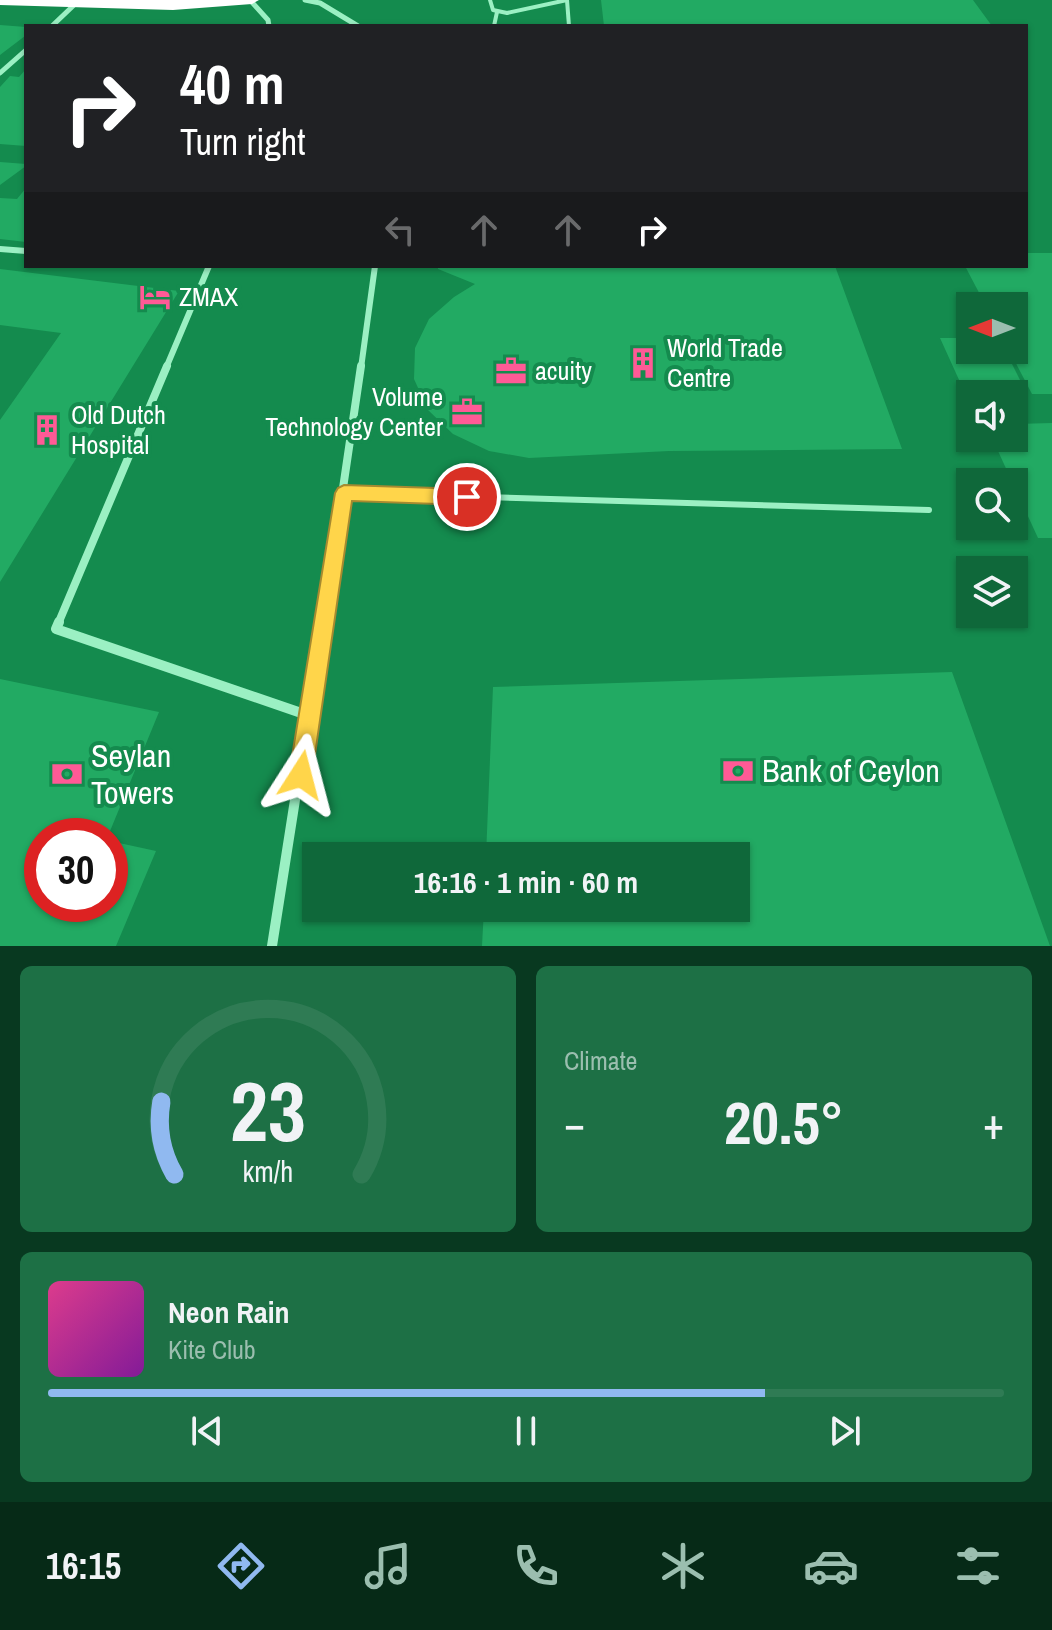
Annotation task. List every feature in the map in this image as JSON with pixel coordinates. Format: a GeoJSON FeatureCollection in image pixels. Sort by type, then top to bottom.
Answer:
{"type":"FeatureCollection","features":[{"type":"Feature","properties":{"kind":"highway"},"geometry":{"type":"LineString","coordinates":[[0,1],[173,6],[251,0]]}},
{"type":"Feature","properties":{"kind":"street"},"geometry":{"type":"LineString","coordinates":[[251,0],[269,24]]}},
{"type":"Feature","properties":{"kind":"street"},"geometry":{"type":"LineString","coordinates":[[305,0],[320,3],[355,24]]}},
{"type":"Feature","properties":{"kind":"street"},"geometry":{"type":"LineString","coordinates":[[54,24],[74,5]]}},
{"type":"Feature","properties":{"kind":"street"},"geometry":{"type":"LineString","coordinates":[[0,73],[24,52]]}},
{"type":"Feature","properties":{"kind":"street"},"geometry":{"type":"LineString","coordinates":[[0,249],[24,251]]}},
{"type":"Feature","properties":{"kind":"street"},"geometry":{"type":"LineString","coordinates":[[208,268],[56,629],[310,716]]}},
{"type":"Feature","properties":{"kind":"street"},"geometry":{"type":"LineString","coordinates":[[272,946],[344,493],[375,268]]}},
{"type":"Feature","properties":{"kind":"lane"},"geometry":{"type":"LineString","coordinates":[[490,0],[493,10],[507,13],[567,0],[569,24]]}},
{"type":"Feature","properties":{"kind":"lane"},"geometry":{"type":"LineString","coordinates":[[494,24],[497,12]]}},
{"type":"Feature","properties":{"kind":"lane"},"geometry":{"type":"LineString","coordinates":[[344,493],[929,510]]}},
{"type":"Feature","properties":{"kind":"building"},"geometry":{"type":"Polygon","coordinates":[[[601,0],[973,0],[991,24],[604,24],[601,0]]]}},
{"type":"Feature","properties":{"kind":"building"},"geometry":{"type":"Polygon","coordinates":[[[0,25],[24,27],[24,37],[0,55],[0,25]]]}},
{"type":"Feature","properties":{"kind":"building"},"geometry":{"type":"Polygon","coordinates":[[[24,71],[24,146],[0,144],[0,87],[10,76],[19,77],[24,71]]]}},
{"type":"Feature","properties":{"kind":"building"},"geometry":{"type":"Polygon","coordinates":[[[0,162],[24,164],[24,167],[0,185],[0,162]]]}},
{"type":"Feature","properties":{"kind":"building"},"geometry":{"type":"Polygon","coordinates":[[[24,190],[24,242],[0,239],[0,198],[17,199],[24,190]]]}},
{"type":"Feature","properties":{"kind":"building"},"geometry":{"type":"Polygon","coordinates":[[[1028,253],[1052,253],[1052,394],[1032,394],[1028,380],[1025,380],[1016,364],[1028,364],[1028,292],[979,292],[966,268],[1028,268],[1028,253]]]}},
{"type":"Feature","properties":{"kind":"building","name":"World Trade Centre"},"geometry":{"type":"Polygon","coordinates":[[[836,268],[902,449],[669,451],[529,458],[489,451],[453,434],[428,410],[414,379],[415,348],[429,319],[475,284],[438,269],[836,268]]]}},
{"type":"Feature","properties":{"kind":"building","name":"Old Dutch Hospital"},"geometry":{"type":"Polygon","coordinates":[[[0,269],[179,291],[0,582],[0,420],[61,333],[0,325],[0,269]]]}},
{"type":"Feature","properties":{"kind":"building"},"geometry":{"type":"Polygon","coordinates":[[[940,338],[956,338],[956,364],[1012,364],[1020,380],[959,380],[940,338]]]}},
{"type":"Feature","properties":{"kind":"building"},"geometry":{"type":"Polygon","coordinates":[[[1052,423],[1052,538],[1038,538],[1028,516],[1028,468],[1006,468],[998,452],[1028,452],[1028,424],[1052,423]]]}},
{"type":"Feature","properties":{"kind":"building","name":"Bank of Ceylon"},"geometry":{"type":"Polygon","coordinates":[[[952,672],[1050,946],[482,946],[483,922],[750,922],[750,842],[487,842],[493,687],[952,672]]]}},
{"type":"Feature","properties":{"kind":"building","name":"Seylan Towers"},"geometry":{"type":"Polygon","coordinates":[[[0,679],[159,712],[115,818],[24,818],[24,922],[126,922],[116,946],[0,946],[0,679]]]}},
{"type":"Feature","properties":{"kind":"building","name":"Seylan Towers"},"geometry":{"type":"Polygon","coordinates":[[[128,845],[156,851],[128,918],[128,845]]]}},
{"type":"Feature","properties":{"kind":"place","name":"ZMAX"},"geometry":{"type":"Point","coordinates":[155,297]}},
{"type":"Feature","properties":{"kind":"place","name":"World Trade Centre"},"geometry":{"type":"Point","coordinates":[643,363]}},
{"type":"Feature","properties":{"kind":"place","name":"acuity"},"geometry":{"type":"Point","coordinates":[511,371]}},
{"type":"Feature","properties":{"kind":"place","name":"Volume Technology Center"},"geometry":{"type":"Point","coordinates":[467,412]}},
{"type":"Feature","properties":{"kind":"place","name":"Old Dutch Hospital"},"geometry":{"type":"Point","coordinates":[47,430]}},
{"type":"Feature","properties":{"kind":"place","name":"Bank of Ceylon"},"geometry":{"type":"Point","coordinates":[738,771]}},
{"type":"Feature","properties":{"kind":"place","name":"Seylan Towers"},"geometry":{"type":"Point","coordinates":[67,774]}},
{"type":"Feature","properties":{"kind":"route"},"geometry":{"type":"LineString","coordinates":[[301,775],[344,493],[467,497]]}}]}
